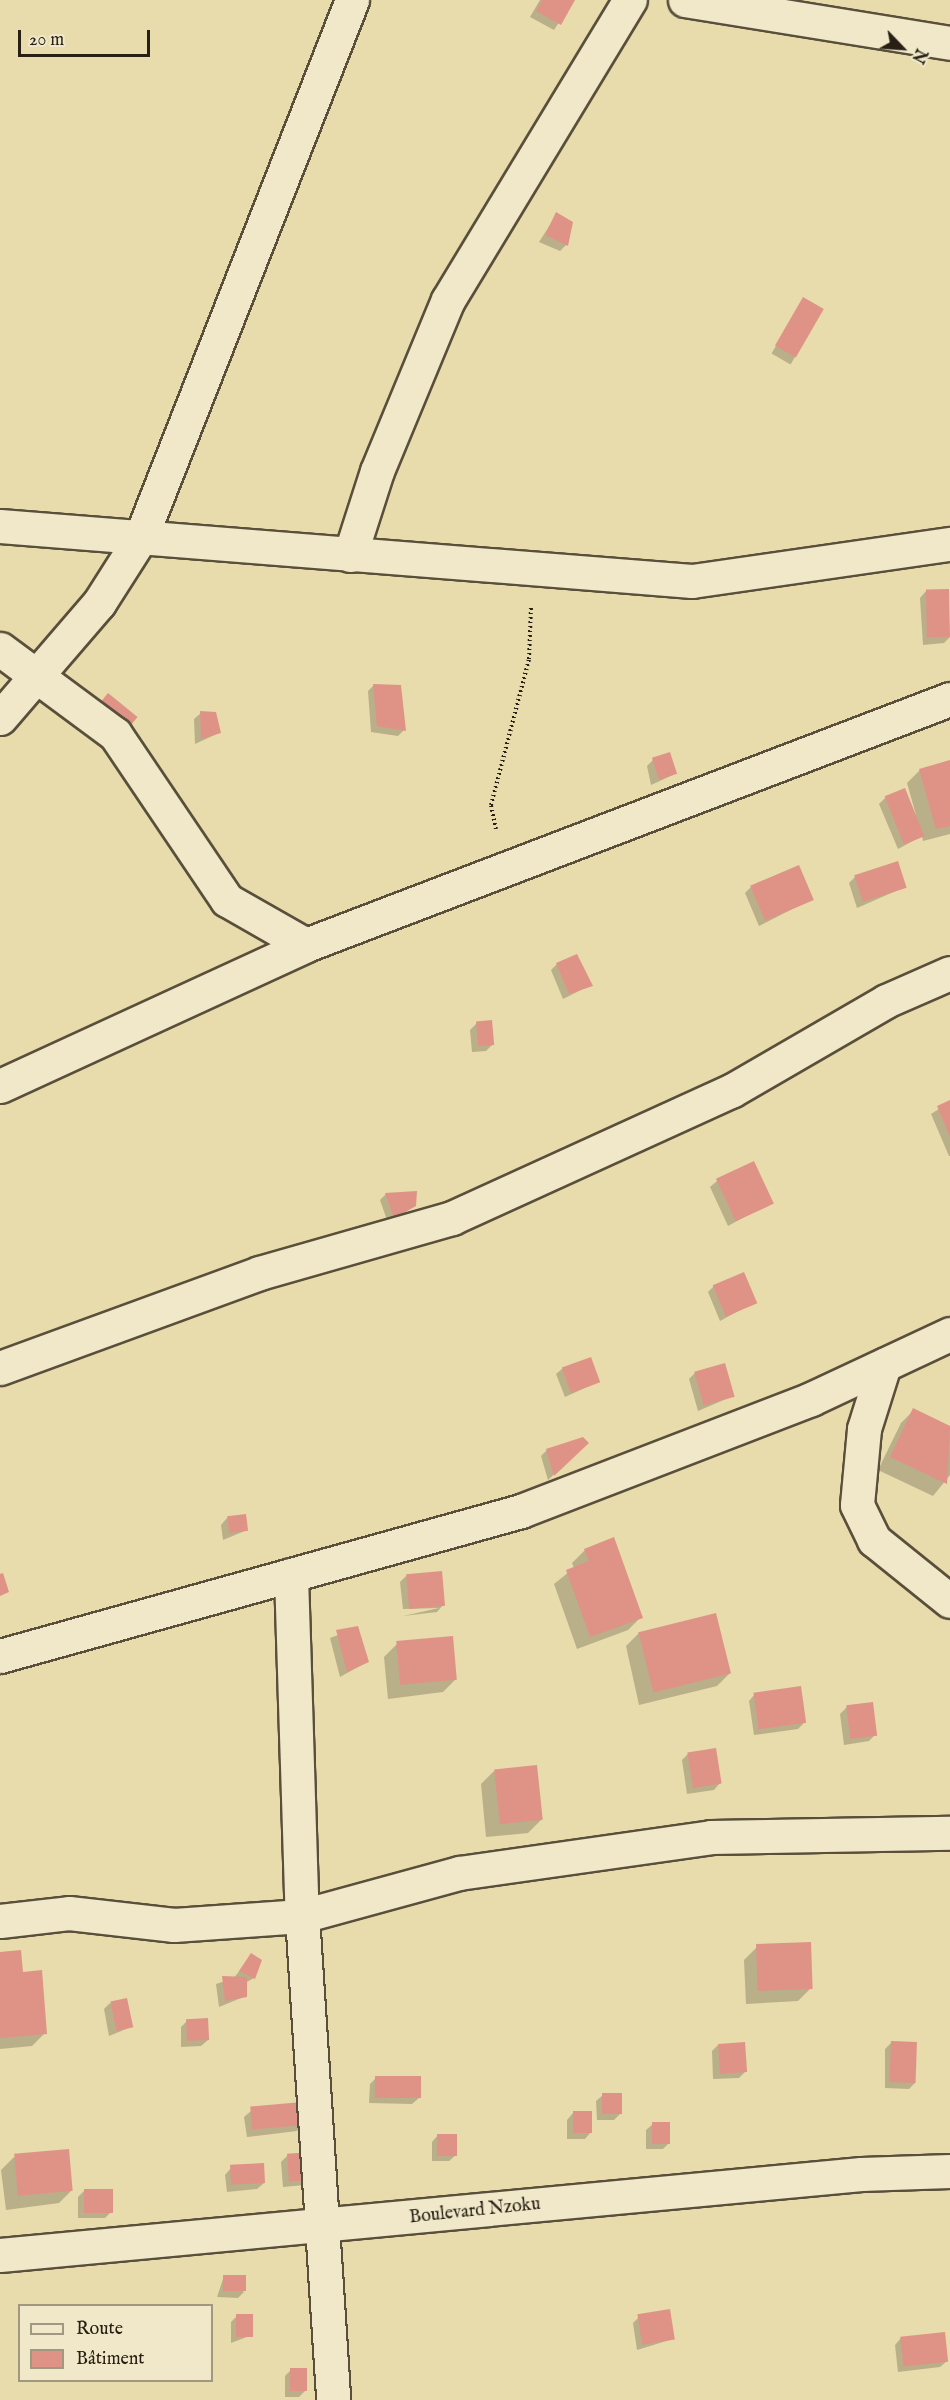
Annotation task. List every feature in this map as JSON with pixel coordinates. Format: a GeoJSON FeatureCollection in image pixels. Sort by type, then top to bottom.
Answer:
{"type":"FeatureCollection","features":[{"type":"Feature","properties":{"kind":"street"},"geometry":{"type":"LineString","coordinates":[[0,718],[99,603],[141,537],[352,0]]}},
{"type":"Feature","properties":{"kind":"street"},"geometry":{"type":"LineString","coordinates":[[350,555],[377,471],[448,300],[630,0]]}},
{"type":"Feature","properties":{"kind":"street"},"geometry":{"type":"LineString","coordinates":[[685,0],[950,43]]}},
{"type":"Feature","properties":{"kind":"street"},"geometry":{"type":"LineString","coordinates":[[0,526],[692,581],[950,544]]}},
{"type":"Feature","properties":{"kind":"street"},"geometry":{"type":"LineString","coordinates":[[0,649],[38,673],[115,734],[227,900],[306,945]]}},
{"type":"Feature","properties":{"kind":"street"},"geometry":{"type":"LineString","coordinates":[[0,1086],[306,945],[950,699]]}},
{"type":"Feature","properties":{"kind":"street"},"geometry":{"type":"LineString","coordinates":[[0,1368],[259,1273],[452,1218],[731,1091],[886,1001],[950,973]]}},
{"type":"Feature","properties":{"kind":"street"},"geometry":{"type":"LineString","coordinates":[[1,1654],[521,1511],[811,1399],[950,1334]]}},
{"type":"Feature","properties":{"kind":"street"},"geometry":{"type":"LineString","coordinates":[[884,1365],[864,1429],[857,1505],[874,1540],[950,1601]]}},
{"type":"Feature","properties":{"kind":"street"},"geometry":{"type":"LineString","coordinates":[[291,1575],[302,1916],[324,2227],[333,2400]]}},
{"type":"Feature","properties":{"kind":"street"},"geometry":{"type":"LineString","coordinates":[[0,1921],[69,1913],[174,1925],[302,1916],[459,1873],[711,1837],[950,1833]]}},
{"type":"Feature","properties":{"kind":"street","name":"Boulevard Nzoku"},"geometry":{"type":"LineString","coordinates":[[0,2255],[324,2227],[849,2176],[950,2171]]}},
{"type":"Feature","properties":{"kind":"path"},"geometry":{"type":"LineString","coordinates":[[504,868],[491,805],[529,659],[533,568]]}},
{"type":"Feature","properties":{"kind":"building"},"geometry":{"type":"Polygon","coordinates":[[[542,0],[575,0],[561,25],[536,11],[542,0]]]}},
{"type":"Feature","properties":{"kind":"building"},"geometry":{"type":"Polygon","coordinates":[[[556,212],[573,222],[568,246],[545,235],[556,212]]]}},
{"type":"Feature","properties":{"kind":"building"},"geometry":{"type":"Polygon","coordinates":[[[803,297],[824,309],[796,357],[775,345],[803,297]]]}},
{"type":"Feature","properties":{"kind":"building"},"geometry":{"type":"Polygon","coordinates":[[[926,589],[949,589],[950,637],[927,637],[926,589]]]}},
{"type":"Feature","properties":{"kind":"building"},"geometry":{"type":"Polygon","coordinates":[[[373,684],[401,685],[406,731],[377,726],[373,684]]]}},
{"type":"Feature","properties":{"kind":"building"},"geometry":{"type":"Polygon","coordinates":[[[108,693],[138,717],[122,736],[93,712],[108,693]]]}},
{"type":"Feature","properties":{"kind":"building"},"geometry":{"type":"Polygon","coordinates":[[[200,711],[216,712],[221,733],[201,739],[200,711]]]}},
{"type":"Feature","properties":{"kind":"building"},"geometry":{"type":"Polygon","coordinates":[[[670,752],[677,774],[659,780],[652,758],[670,752]]]}},
{"type":"Feature","properties":{"kind":"building"},"geometry":{"type":"Polygon","coordinates":[[[950,760],[950,826],[936,829],[919,769],[950,760]]]}},
{"type":"Feature","properties":{"kind":"building"},"geometry":{"type":"Polygon","coordinates":[[[905,788],[924,836],[904,844],[885,796],[905,788]]]}},
{"type":"Feature","properties":{"kind":"building"},"geometry":{"type":"Polygon","coordinates":[[[898,861],[907,888],[863,902],[854,875],[898,861]]]}},
{"type":"Feature","properties":{"kind":"building"},"geometry":{"type":"Polygon","coordinates":[[[799,865],[814,900],[765,921],[750,886],[799,865]]]}},
{"type":"Feature","properties":{"kind":"building"},"geometry":{"type":"Polygon","coordinates":[[[577,954],[593,986],[569,994],[556,963],[577,954]]]}},
{"type":"Feature","properties":{"kind":"building"},"geometry":{"type":"Polygon","coordinates":[[[492,1020],[494,1045],[478,1046],[476,1021],[492,1020]]]}},
{"type":"Feature","properties":{"kind":"building"},"geometry":{"type":"Polygon","coordinates":[[[950,1100],[950,1137],[937,1106],[950,1100]]]}},
{"type":"Feature","properties":{"kind":"building"},"geometry":{"type":"Polygon","coordinates":[[[754,1161],[774,1204],[736,1221],[716,1179],[754,1161]]]}},
{"type":"Feature","properties":{"kind":"building"},"geometry":{"type":"Polygon","coordinates":[[[417,1191],[416,1206],[394,1218],[385,1193],[417,1191]]]}},
{"type":"Feature","properties":{"kind":"building"},"geometry":{"type":"Polygon","coordinates":[[[744,1272],[757,1303],[726,1317],[713,1285],[744,1272]]]}},
{"type":"Feature","properties":{"kind":"building"},"geometry":{"type":"Polygon","coordinates":[[[591,1357],[600,1382],[571,1393],[562,1368],[591,1357]]]}},
{"type":"Feature","properties":{"kind":"building"},"geometry":{"type":"Polygon","coordinates":[[[725,1363],[735,1397],[704,1405],[694,1372],[725,1363]]]}},
{"type":"Feature","properties":{"kind":"building"},"geometry":{"type":"Polygon","coordinates":[[[913,1408],[950,1426],[947,1484],[890,1457],[913,1408]]]}},
{"type":"Feature","properties":{"kind":"building"},"geometry":{"type":"Polygon","coordinates":[[[583,1437],[589,1443],[554,1476],[546,1449],[583,1437]]]}},
{"type":"Feature","properties":{"kind":"building"},"geometry":{"type":"Polygon","coordinates":[[[246,1514],[248,1531],[229,1533],[227,1516],[246,1514]]]}},
{"type":"Feature","properties":{"kind":"building"},"geometry":{"type":"Polygon","coordinates":[[[614,1537],[643,1618],[590,1637],[566,1570],[589,1561],[584,1549],[614,1537]]]}},
{"type":"Feature","properties":{"kind":"building"},"geometry":{"type":"Polygon","coordinates":[[[442,1571],[445,1606],[409,1609],[406,1574],[442,1571]]]}},
{"type":"Feature","properties":{"kind":"building"},"geometry":{"type":"Polygon","coordinates":[[[3,1573],[9,1592],[0,1596],[0,1574],[3,1573]]]}},
{"type":"Feature","properties":{"kind":"building"},"geometry":{"type":"Polygon","coordinates":[[[716,1613],[731,1673],[653,1693],[638,1632],[716,1613]]]}},
{"type":"Feature","properties":{"kind":"building"},"geometry":{"type":"Polygon","coordinates":[[[358,1626],[369,1662],[347,1672],[336,1630],[358,1626]]]}},
{"type":"Feature","properties":{"kind":"building"},"geometry":{"type":"Polygon","coordinates":[[[453,1636],[457,1680],[400,1685],[396,1641],[453,1636]]]}},
{"type":"Feature","properties":{"kind":"building"},"geometry":{"type":"Polygon","coordinates":[[[801,1686],[806,1723],[759,1729],[753,1693],[801,1686]]]}},
{"type":"Feature","properties":{"kind":"building"},"geometry":{"type":"Polygon","coordinates":[[[873,1702],[877,1736],[850,1739],[846,1705],[873,1702]]]}},
{"type":"Feature","properties":{"kind":"building"},"geometry":{"type":"Polygon","coordinates":[[[716,1748],[722,1784],[693,1788],[687,1753],[716,1748]]]}},
{"type":"Feature","properties":{"kind":"building"},"geometry":{"type":"Polygon","coordinates":[[[537,1765],[543,1820],[500,1824],[494,1769],[537,1765]]]}},
{"type":"Feature","properties":{"kind":"building"},"geometry":{"type":"Polygon","coordinates":[[[811,1942],[813,1989],[758,1991],[756,1944],[811,1942]]]}},
{"type":"Feature","properties":{"kind":"building"},"geometry":{"type":"Polygon","coordinates":[[[21,1950],[23,1972],[42,1970],[47,2034],[0,2038],[0,1952],[21,1950]]]}},
{"type":"Feature","properties":{"kind":"building"},"geometry":{"type":"Polygon","coordinates":[[[251,1953],[262,1960],[255,1979],[239,1971],[251,1953]]]}},
{"type":"Feature","properties":{"kind":"building"},"geometry":{"type":"Polygon","coordinates":[[[222,1976],[247,1977],[247,1997],[225,2001],[222,1976]]]}},
{"type":"Feature","properties":{"kind":"building"},"geometry":{"type":"Polygon","coordinates":[[[127,1998],[133,2027],[117,2031],[110,2002],[127,1998]]]}},
{"type":"Feature","properties":{"kind":"building"},"geometry":{"type":"Polygon","coordinates":[[[208,2018],[209,2040],[187,2041],[186,2019],[208,2018]]]}},
{"type":"Feature","properties":{"kind":"building"},"geometry":{"type":"Polygon","coordinates":[[[891,2041],[917,2042],[916,2083],[890,2082],[891,2041]]]}},
{"type":"Feature","properties":{"kind":"building"},"geometry":{"type":"Polygon","coordinates":[[[745,2042],[747,2072],[720,2074],[718,2044],[745,2042]]]}},
{"type":"Feature","properties":{"kind":"building"},"geometry":{"type":"Polygon","coordinates":[[[375,2076],[421,2076],[421,2098],[375,2098],[375,2076]]]}},
{"type":"Feature","properties":{"kind":"building"},"geometry":{"type":"Polygon","coordinates":[[[602,2093],[622,2093],[622,2114],[602,2114],[602,2093]]]}},
{"type":"Feature","properties":{"kind":"building"},"geometry":{"type":"Polygon","coordinates":[[[302,2102],[304,2125],[252,2129],[250,2107],[302,2102]]]}},
{"type":"Feature","properties":{"kind":"building"},"geometry":{"type":"Polygon","coordinates":[[[573,2111],[592,2111],[592,2133],[573,2133],[573,2111]]]}},
{"type":"Feature","properties":{"kind":"building"},"geometry":{"type":"Polygon","coordinates":[[[652,2122],[670,2122],[670,2144],[652,2144],[652,2122]]]}},
{"type":"Feature","properties":{"kind":"building"},"geometry":{"type":"Polygon","coordinates":[[[437,2134],[457,2134],[457,2156],[437,2156],[437,2134]]]}},
{"type":"Feature","properties":{"kind":"building"},"geometry":{"type":"Polygon","coordinates":[[[69,2149],[73,2191],[18,2196],[14,2154],[69,2149]]]}},
{"type":"Feature","properties":{"kind":"building"},"geometry":{"type":"Polygon","coordinates":[[[311,2152],[313,2180],[289,2182],[287,2154],[311,2152]]]}},
{"type":"Feature","properties":{"kind":"building"},"geometry":{"type":"Polygon","coordinates":[[[264,2163],[265,2183],[231,2185],[230,2165],[264,2163]]]}},
{"type":"Feature","properties":{"kind":"building"},"geometry":{"type":"Polygon","coordinates":[[[84,2189],[113,2189],[113,2213],[84,2213],[84,2189]]]}},
{"type":"Feature","properties":{"kind":"building"},"geometry":{"type":"Polygon","coordinates":[[[223,2275],[246,2275],[246,2291],[223,2291],[223,2275]]]}},
{"type":"Feature","properties":{"kind":"building"},"geometry":{"type":"Polygon","coordinates":[[[670,2309],[675,2340],[642,2345],[637,2314],[670,2309]]]}},
{"type":"Feature","properties":{"kind":"building"},"geometry":{"type":"Polygon","coordinates":[[[236,2314],[253,2314],[253,2337],[236,2337],[236,2314]]]}},
{"type":"Feature","properties":{"kind":"building"},"geometry":{"type":"Polygon","coordinates":[[[945,2332],[948,2362],[903,2367],[900,2337],[945,2332]]]}},
{"type":"Feature","properties":{"kind":"building"},"geometry":{"type":"Polygon","coordinates":[[[290,2368],[307,2368],[307,2391],[290,2391],[290,2368]]]}}]}
